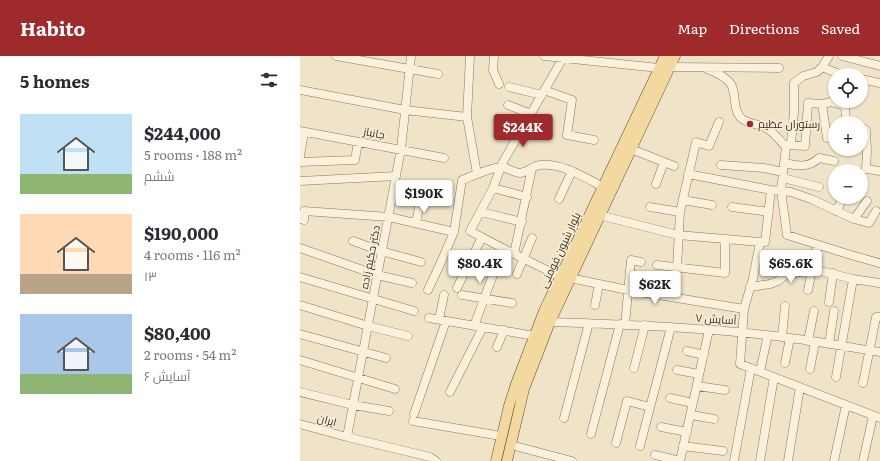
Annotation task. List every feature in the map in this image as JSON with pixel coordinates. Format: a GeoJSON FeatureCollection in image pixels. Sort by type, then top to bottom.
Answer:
{"type":"FeatureCollection","features":[{"type":"Feature","properties":{"kind":"main road","name":"بلوار شیون فومنی"},"geometry":{"type":"LineString","coordinates":[[496,461],[509,406],[550,322],[603,187],[665,56]]}},
{"type":"Feature","properties":{"kind":"main road","name":"بلوار شیون فومنی"},"geometry":{"type":"LineString","coordinates":[[507,461],[518,408],[524,389],[526,371],[535,336],[544,311],[566,278],[599,215],[675,56]]}},
{"type":"Feature","properties":{"kind":"street"},"geometry":{"type":"LineString","coordinates":[[336,56],[438,74]]}},
{"type":"Feature","properties":{"kind":"street","name":"دکتر حکیم زاده"},"geometry":{"type":"LineString","coordinates":[[347,437],[401,149],[411,56]]}},
{"type":"Feature","properties":{"kind":"street"},"geometry":{"type":"LineString","coordinates":[[470,56],[467,117],[477,174]]}},
{"type":"Feature","properties":{"kind":"street"},"geometry":{"type":"LineString","coordinates":[[494,56],[493,70],[499,84]]}},
{"type":"Feature","properties":{"kind":"street"},"geometry":{"type":"LineString","coordinates":[[544,56],[659,68]]}},
{"type":"Feature","properties":{"kind":"street"},"geometry":{"type":"LineString","coordinates":[[829,56],[817,72],[803,76],[794,83],[794,112],[791,143],[787,146],[781,190],[788,235],[879,263]]}},
{"type":"Feature","properties":{"kind":"street"},"geometry":{"type":"LineString","coordinates":[[842,56],[880,66]]}},
{"type":"Feature","properties":{"kind":"street"},"geometry":{"type":"LineString","coordinates":[[562,57],[502,167],[493,188],[470,231],[514,254],[566,278],[744,309]]}},
{"type":"Feature","properties":{"kind":"street"},"geometry":{"type":"LineString","coordinates":[[822,67],[828,69]]}},
{"type":"Feature","properties":{"kind":"street"},"geometry":{"type":"LineString","coordinates":[[670,68],[779,68]]}},
{"type":"Feature","properties":{"kind":"street"},"geometry":{"type":"LineString","coordinates":[[708,69],[721,75],[730,83],[734,91],[736,110],[742,119],[765,127],[787,146],[805,146],[808,103],[822,104],[828,103]]}},
{"type":"Feature","properties":{"kind":"street"},"geometry":{"type":"LineString","coordinates":[[868,80],[880,83]]}},
{"type":"Feature","properties":{"kind":"street"},"geometry":{"type":"LineString","coordinates":[[509,87],[543,92],[572,100],[567,135],[594,140]]}},
{"type":"Feature","properties":{"kind":"street"},"geometry":{"type":"LineString","coordinates":[[300,90],[405,110],[467,117]]}},
{"type":"Feature","properties":{"kind":"street"},"geometry":{"type":"LineString","coordinates":[[822,104],[827,138]]}},
{"type":"Feature","properties":{"kind":"street"},"geometry":{"type":"LineString","coordinates":[[508,105],[531,114]]}},
{"type":"Feature","properties":{"kind":"street"},"geometry":{"type":"LineString","coordinates":[[677,268],[680,212],[696,142],[709,146],[720,122]]}},
{"type":"Feature","properties":{"kind":"street"},"geometry":{"type":"LineString","coordinates":[[300,156],[302,132]]}},
{"type":"Feature","properties":{"kind":"street","name":"جانباز"},"geometry":{"type":"LineString","coordinates":[[302,132],[444,158]]}},
{"type":"Feature","properties":{"kind":"street"},"geometry":{"type":"LineString","coordinates":[[300,162],[355,160],[358,142]]}},
{"type":"Feature","properties":{"kind":"street"},"geometry":{"type":"LineString","coordinates":[[631,149],[674,166]]}},
{"type":"Feature","properties":{"kind":"street"},"geometry":{"type":"LineString","coordinates":[[867,156],[866,169],[880,171]]}},
{"type":"Feature","properties":{"kind":"street"},"geometry":{"type":"LineString","coordinates":[[784,171],[797,166],[813,164],[820,158],[834,161]]}},
{"type":"Feature","properties":{"kind":"street"},"geometry":{"type":"LineString","coordinates":[[656,184],[664,162]]}},
{"type":"Feature","properties":{"kind":"street"},"geometry":{"type":"LineString","coordinates":[[428,290],[454,232],[462,180],[502,167],[519,173],[538,165],[552,164],[572,171],[603,187]]}},
{"type":"Feature","properties":{"kind":"street"},"geometry":{"type":"LineString","coordinates":[[721,164],[784,171],[819,187]]}},
{"type":"Feature","properties":{"kind":"street"},"geometry":{"type":"LineString","coordinates":[[514,254],[522,222],[532,168]]}},
{"type":"Feature","properties":{"kind":"street"},"geometry":{"type":"LineString","coordinates":[[559,199],[572,171]]}},
{"type":"Feature","properties":{"kind":"street"},"geometry":{"type":"LineString","coordinates":[[688,174],[772,190],[791,192],[854,219],[869,223],[876,211]]}},
{"type":"Feature","properties":{"kind":"street"},"geometry":{"type":"LineString","coordinates":[[300,181],[396,176]]}},
{"type":"Feature","properties":{"kind":"street"},"geometry":{"type":"LineString","coordinates":[[493,188],[527,198]]}},
{"type":"Feature","properties":{"kind":"street"},"geometry":{"type":"LineString","coordinates":[[599,215],[678,235],[765,242],[772,190]]}},
{"type":"Feature","properties":{"kind":"street"},"geometry":{"type":"LineString","coordinates":[[416,223],[421,197]]}},
{"type":"Feature","properties":{"kind":"street"},"geometry":{"type":"LineString","coordinates":[[682,200],[712,205]]}},
{"type":"Feature","properties":{"kind":"street"},"geometry":{"type":"LineString","coordinates":[[836,211],[840,204]]}},
{"type":"Feature","properties":{"kind":"street"},"geometry":{"type":"LineString","coordinates":[[854,219],[865,204]]}},
{"type":"Feature","properties":{"kind":"street"},"geometry":{"type":"LineString","coordinates":[[650,207],[680,212]]}},
{"type":"Feature","properties":{"kind":"street"},"geometry":{"type":"LineString","coordinates":[[732,207],[769,212]]}},
{"type":"Feature","properties":{"kind":"street"},"geometry":{"type":"LineString","coordinates":[[300,219],[304,220],[304,211],[389,217],[454,232]]}},
{"type":"Feature","properties":{"kind":"street"},"geometry":{"type":"LineString","coordinates":[[481,212],[522,222]]}},
{"type":"Feature","properties":{"kind":"street"},"geometry":{"type":"LineString","coordinates":[[458,288],[482,237]]}},
{"type":"Feature","properties":{"kind":"street"},"geometry":{"type":"LineString","coordinates":[[517,274],[532,238]]}},
{"type":"Feature","properties":{"kind":"street"},"geometry":{"type":"LineString","coordinates":[[657,265],[725,273],[726,239]]}},
{"type":"Feature","properties":{"kind":"street"},"geometry":{"type":"LineString","coordinates":[[353,241],[381,251],[421,262]]}},
{"type":"Feature","properties":{"kind":"street"},"geometry":{"type":"LineString","coordinates":[[760,242],[744,309],[740,364],[878,417],[863,461]]}},
{"type":"Feature","properties":{"kind":"street"},"geometry":{"type":"LineString","coordinates":[[808,290],[817,245]]}},
{"type":"Feature","properties":{"kind":"street"},"geometry":{"type":"LineString","coordinates":[[300,248],[378,275],[412,283]]}},
{"type":"Feature","properties":{"kind":"street"},"geometry":{"type":"LineString","coordinates":[[474,326],[503,248]]}},
{"type":"Feature","properties":{"kind":"street"},"geometry":{"type":"LineString","coordinates":[[591,434],[622,324],[628,290],[630,260],[641,262]]}},
{"type":"Feature","properties":{"kind":"street"},"geometry":{"type":"LineString","coordinates":[[750,287],[778,282],[787,274],[812,269],[853,279],[879,283]]}},
{"type":"Feature","properties":{"kind":"street"},"geometry":{"type":"LineString","coordinates":[[829,302],[833,273]]}},
{"type":"Feature","properties":{"kind":"street"},"geometry":{"type":"LineString","coordinates":[[300,277],[414,310]]}},
{"type":"Feature","properties":{"kind":"street"},"geometry":{"type":"LineString","coordinates":[[836,377],[853,279]]}},
{"type":"Feature","properties":{"kind":"street"},"geometry":{"type":"LineString","coordinates":[[595,305],[599,284]]}},
{"type":"Feature","properties":{"kind":"street"},"geometry":{"type":"LineString","coordinates":[[444,295],[442,320],[414,418],[501,436]]}},
{"type":"Feature","properties":{"kind":"street"},"geometry":{"type":"LineString","coordinates":[[462,295],[512,303]]}},
{"type":"Feature","properties":{"kind":"street"},"geometry":{"type":"LineString","coordinates":[[300,305],[368,326],[408,336]]}},
{"type":"Feature","properties":{"kind":"street"},"geometry":{"type":"LineString","coordinates":[[785,306],[785,363]]}},
{"type":"Feature","properties":{"kind":"street"},"geometry":{"type":"LineString","coordinates":[[810,369],[814,311]]}},
{"type":"Feature","properties":{"kind":"street"},"geometry":{"type":"LineString","coordinates":[[829,344],[834,311]]}},
{"type":"Feature","properties":{"kind":"street"},"geometry":{"type":"LineString","coordinates":[[863,383],[878,317]]}},
{"type":"Feature","properties":{"kind":"street"},"geometry":{"type":"LineString","coordinates":[[429,318],[535,336]]}},
{"type":"Feature","properties":{"kind":"street","name":"آسایش ۷"},"geometry":{"type":"LineString","coordinates":[[550,322],[645,325],[742,332],[880,352]]}},
{"type":"Feature","properties":{"kind":"street"},"geometry":{"type":"LineString","coordinates":[[564,418],[589,323]]}},
{"type":"Feature","properties":{"kind":"street"},"geometry":{"type":"LineString","coordinates":[[634,368],[645,325]]}},
{"type":"Feature","properties":{"kind":"street"},"geometry":{"type":"LineString","coordinates":[[450,392],[483,327]]}},
{"type":"Feature","properties":{"kind":"street"},"geometry":{"type":"LineString","coordinates":[[640,446],[670,327]]}},
{"type":"Feature","properties":{"kind":"street"},"geometry":{"type":"LineString","coordinates":[[497,347],[504,330]]}},
{"type":"Feature","properties":{"kind":"street"},"geometry":{"type":"LineString","coordinates":[[655,455],[680,461],[709,330]]}},
{"type":"Feature","properties":{"kind":"street"},"geometry":{"type":"LineString","coordinates":[[300,334],[386,358]]}},
{"type":"Feature","properties":{"kind":"street"},"geometry":{"type":"LineString","coordinates":[[760,371],[768,335]]}},
{"type":"Feature","properties":{"kind":"street"},"geometry":{"type":"LineString","coordinates":[[687,351],[704,355]]}},
{"type":"Feature","properties":{"kind":"street"},"geometry":{"type":"LineString","coordinates":[[300,360],[395,388]]}},
{"type":"Feature","properties":{"kind":"street"},"geometry":{"type":"LineString","coordinates":[[734,461],[751,368]]}},
{"type":"Feature","properties":{"kind":"street"},"geometry":{"type":"LineString","coordinates":[[677,370],[700,374]]}},
{"type":"Feature","properties":{"kind":"street"},"geometry":{"type":"LineString","coordinates":[[760,461],[774,377]]}},
{"type":"Feature","properties":{"kind":"street"},"geometry":{"type":"LineString","coordinates":[[697,386],[725,390]]}},
{"type":"Feature","properties":{"kind":"street"},"geometry":{"type":"LineString","coordinates":[[788,461],[800,387]]}},
{"type":"Feature","properties":{"kind":"street"},"geometry":{"type":"LineString","coordinates":[[300,392],[353,405],[389,411]]}},
{"type":"Feature","properties":{"kind":"street"},"geometry":{"type":"LineString","coordinates":[[670,398],[693,403]]}},
{"type":"Feature","properties":{"kind":"street"},"geometry":{"type":"LineString","coordinates":[[616,443],[627,401],[650,406]]}},
{"type":"Feature","properties":{"kind":"street"},"geometry":{"type":"LineString","coordinates":[[834,461],[846,405]]}},
{"type":"Feature","properties":{"kind":"street"},"geometry":{"type":"LineString","coordinates":[[691,415],[714,419]]}},
{"type":"Feature","properties":{"kind":"street","name":"ایران"},"geometry":{"type":"LineString","coordinates":[[300,424],[430,457],[436,461]]}},
{"type":"Feature","properties":{"kind":"street"},"geometry":{"type":"LineString","coordinates":[[661,427],[687,432]]}},
{"type":"Feature","properties":{"kind":"street"},"geometry":{"type":"LineString","coordinates":[[511,445],[572,461]]}},
{"type":"Feature","properties":{"kind":"street"},"geometry":{"type":"LineString","coordinates":[[684,446],[723,451]]}},
{"type":"Feature","properties":{"kind":"place","name":"رستوران عظیم"},"geometry":{"type":"Point","coordinates":[750,124]}}]}
